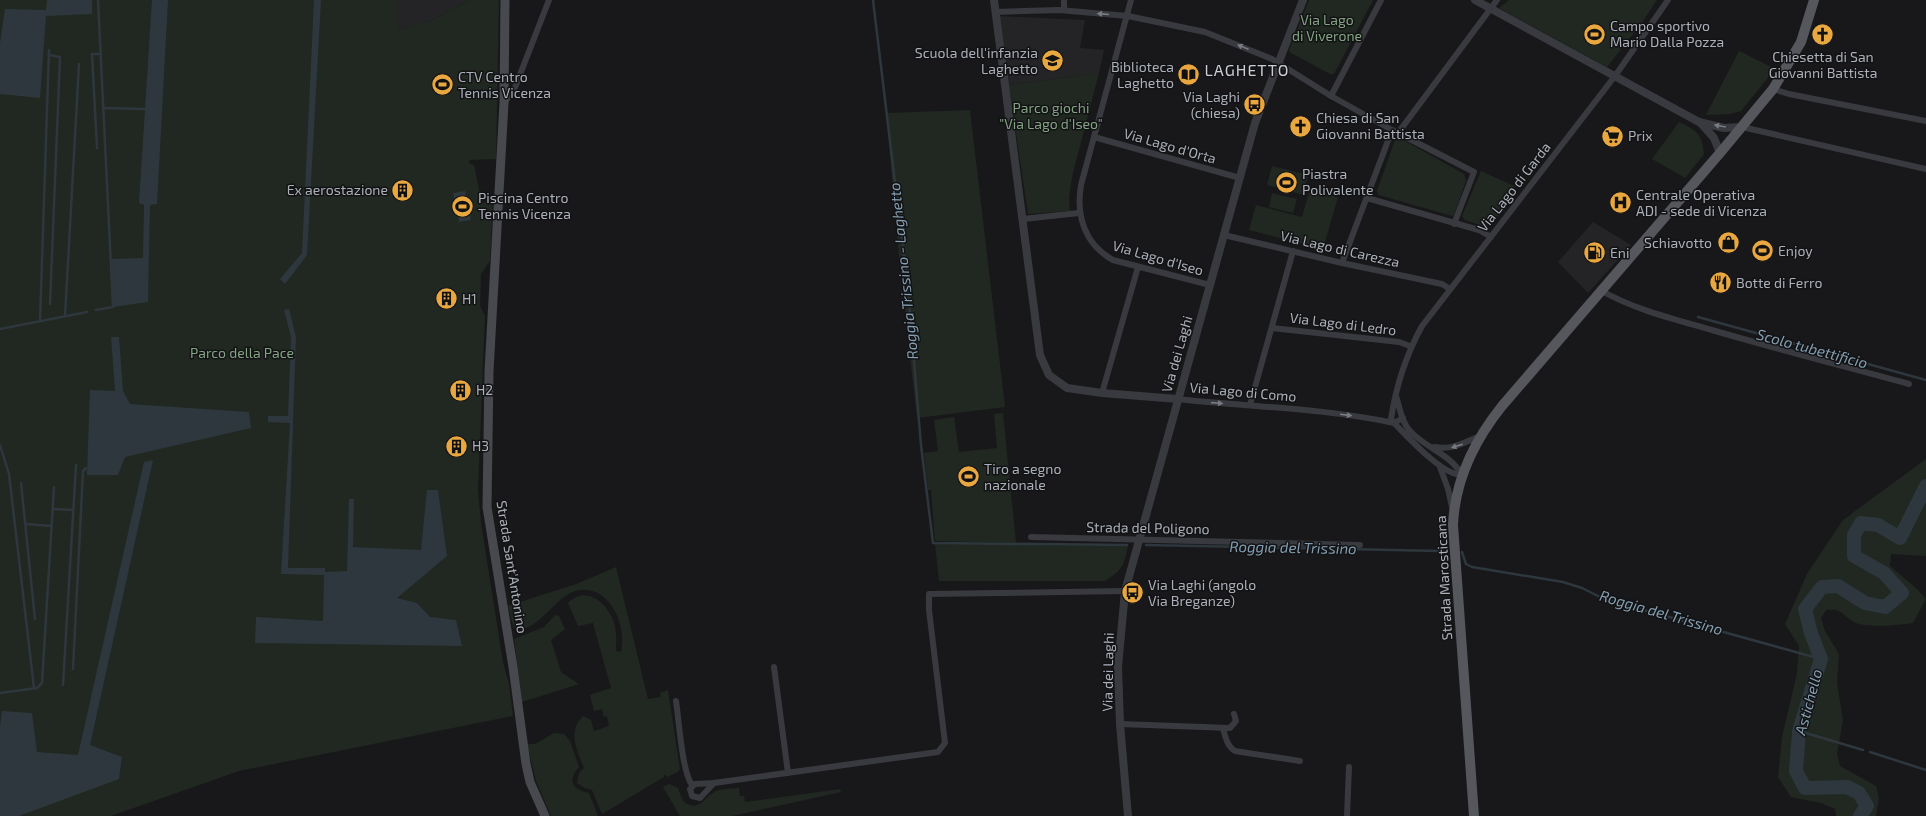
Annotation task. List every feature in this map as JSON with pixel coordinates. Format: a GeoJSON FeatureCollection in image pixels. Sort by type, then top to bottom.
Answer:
{"type":"FeatureCollection","features":[{"type":"Feature","properties":{"kind":"main road","name":"Strada Sant'Antonino"},"geometry":{"type":"LineString","coordinates":[[505,0],[504,103],[490,364],[487,507],[513,667],[526,764],[530,782],[545,816]]}},
{"type":"Feature","properties":{"kind":"main road","name":"Strada Marosticana"},"geometry":{"type":"LineString","coordinates":[[1474,816],[1454,543],[1454,513],[1462,475],[1469,456],[1480,436],[1502,406],[1600,290],[1720,153],[1773,89],[1801,42],[1814,0]]}},
{"type":"Feature","properties":{"kind":"street"},"geometry":{"type":"LineString","coordinates":[[504,103],[514,90],[549,0]]}},
{"type":"Feature","properties":{"kind":"street","name":"Via Lago di Como"},"geometry":{"type":"LineString","coordinates":[[994,0],[1040,355],[1049,375],[1067,388],[1102,393],[1320,412],[1394,423]]}},
{"type":"Feature","properties":{"kind":"street"},"geometry":{"type":"LineString","coordinates":[[1064,0],[1064,10]]}},
{"type":"Feature","properties":{"kind":"street","name":"Via Lago d'Iseo"},"geometry":{"type":"LineString","coordinates":[[1131,0],[1128,16],[1081,184],[1079,213],[1087,234],[1101,254],[1113,260],[1210,285]]}},
{"type":"Feature","properties":{"kind":"street","name":"Via dei Laghi"},"geometry":{"type":"LineString","coordinates":[[1128,816],[1120,724],[1118,666],[1125,591],[1255,123],[1303,0]]}},
{"type":"Feature","properties":{"kind":"street"},"geometry":{"type":"LineString","coordinates":[[1331,96],[1381,0]]}},
{"type":"Feature","properties":{"kind":"street"},"geometry":{"type":"LineString","coordinates":[[1475,0],[1700,122],[1724,128],[1742,126],[1926,169]]}},
{"type":"Feature","properties":{"kind":"street"},"geometry":{"type":"LineString","coordinates":[[1398,133],[1496,0]]}},
{"type":"Feature","properties":{"kind":"street","name":"Via Lago di Garda"},"geometry":{"type":"LineString","coordinates":[[1394,423],[1391,419],[1403,366],[1410,346],[1422,326],[1615,76],[1668,0]]}},
{"type":"Feature","properties":{"kind":"street"},"geometry":{"type":"LineString","coordinates":[[996,12],[1064,10],[1128,16],[1205,32],[1278,62],[1331,96],[1392,130],[1474,172],[1454,224]]}},
{"type":"Feature","properties":{"kind":"street"},"geometry":{"type":"LineString","coordinates":[[1773,89],[1789,94],[1926,120]]}},
{"type":"Feature","properties":{"kind":"street"},"geometry":{"type":"LineString","coordinates":[[1700,122],[1714,138],[1720,153]]}},
{"type":"Feature","properties":{"kind":"street"},"geometry":{"type":"LineString","coordinates":[[1342,263],[1392,130]]}},
{"type":"Feature","properties":{"kind":"street","name":"Via Lago d'Orta"},"geometry":{"type":"LineString","coordinates":[[1094,137],[1240,178]]}},
{"type":"Feature","properties":{"kind":"street"},"geometry":{"type":"LineString","coordinates":[[1367,198],[1479,230],[1491,237]]}},
{"type":"Feature","properties":{"kind":"street"},"geometry":{"type":"LineString","coordinates":[[1023,219],[1079,213]]}},
{"type":"Feature","properties":{"kind":"street","name":"Via Lago di Carezza"},"geometry":{"type":"LineString","coordinates":[[1224,235],[1342,263],[1442,284],[1450,289]]}},
{"type":"Feature","properties":{"kind":"street"},"geometry":{"type":"LineString","coordinates":[[1250,405],[1293,251]]}},
{"type":"Feature","properties":{"kind":"street"},"geometry":{"type":"LineString","coordinates":[[1102,393],[1138,267]]}},
{"type":"Feature","properties":{"kind":"street"},"geometry":{"type":"LineString","coordinates":[[1600,290],[1620,302],[1642,310],[1909,384]]}},
{"type":"Feature","properties":{"kind":"street","name":"Via Lago di Ledro"},"geometry":{"type":"LineString","coordinates":[[1272,328],[1399,342],[1410,346]]}},
{"type":"Feature","properties":{"kind":"street"},"geometry":{"type":"LineString","coordinates":[[1396,396],[1403,418],[1412,433],[1457,466],[1462,475],[1455,475],[1440,467],[1394,423],[1403,418]]}},
{"type":"Feature","properties":{"kind":"street"},"geometry":{"type":"LineString","coordinates":[[1433,447],[1446,449],[1460,446],[1480,436]]}},
{"type":"Feature","properties":{"kind":"street"},"geometry":{"type":"LineString","coordinates":[[1440,467],[1448,489],[1454,513]]}},
{"type":"Feature","properties":{"kind":"street","name":"Strada del Poligono"},"geometry":{"type":"LineString","coordinates":[[1031,537],[1360,544]]}},
{"type":"Feature","properties":{"kind":"street"},"geometry":{"type":"LineString","coordinates":[[692,785],[938,752],[945,743],[928,594],[1125,591]]}},
{"type":"Feature","properties":{"kind":"street"},"geometry":{"type":"LineString","coordinates":[[774,667],[788,773]]}},
{"type":"Feature","properties":{"kind":"street"},"geometry":{"type":"LineString","coordinates":[[676,701],[685,766],[689,781],[692,785],[690,789],[692,796],[700,798],[714,783]]}},
{"type":"Feature","properties":{"kind":"street"},"geometry":{"type":"LineString","coordinates":[[1234,714],[1236,720],[1234,725],[1230,728],[1223,728],[1231,749],[1235,751],[1300,761]]}},
{"type":"Feature","properties":{"kind":"street","name":"Via dei Laghi"},"geometry":{"type":"LineString","coordinates":[[1120,724],[1223,728]]}},
{"type":"Feature","properties":{"kind":"street"},"geometry":{"type":"LineString","coordinates":[[1347,816],[1349,767]]}},
{"type":"Feature","properties":{"kind":"shaded area"},"geometry":{"type":"Polygon","coordinates":[[[47,0],[92,0],[92,14],[46,16],[40,98],[0,94],[0,43],[5,9],[46,10],[47,0]]]}},
{"type":"Feature","properties":{"kind":"shaded area"},"geometry":{"type":"Polygon","coordinates":[[[152,0],[168,0],[157,204],[150,205],[148,302],[113,307],[111,259],[143,258],[144,205],[139,203],[152,0]]]}},
{"type":"Feature","properties":{"kind":"shaded area"},"geometry":{"type":"Polygon","coordinates":[[[314,0],[321,0],[307,255],[285,284],[280,279],[302,253],[314,0]]]}},
{"type":"Feature","properties":{"kind":"shaded area"},"geometry":{"type":"Polygon","coordinates":[[[398,0],[470,0],[430,21],[398,30],[398,0]]]}},
{"type":"Feature","properties":{"kind":"shaded area","name":"Scuola dell'infanzia Laghetto"},"geometry":{"type":"Polygon","coordinates":[[[999,16],[1085,20],[1080,48],[1104,50],[1099,73],[1009,85],[999,16]]]}},
{"type":"Feature","properties":{"kind":"shaded area","name":"Piscina Centro Tennis Vicenza"},"geometry":{"type":"Polygon","coordinates":[[[465,191],[471,220],[459,222],[453,193],[465,191]]]}},
{"type":"Feature","properties":{"kind":"shaded area","name":"Eni"},"geometry":{"type":"Polygon","coordinates":[[[1593,222],[1631,245],[1588,293],[1558,262],[1593,222]]]}},
{"type":"Feature","properties":{"kind":"shaded area"},"geometry":{"type":"Polygon","coordinates":[[[289,309],[296,337],[288,568],[325,568],[325,572],[347,571],[349,499],[354,499],[353,547],[421,550],[427,490],[438,490],[447,556],[397,598],[417,603],[430,617],[456,620],[462,646],[255,643],[256,617],[323,621],[324,575],[281,574],[290,423],[268,422],[268,416],[288,416],[291,337],[284,310],[289,309]]]}},
{"type":"Feature","properties":{"kind":"shaded area"},"geometry":{"type":"Polygon","coordinates":[[[111,337],[119,337],[123,391],[130,404],[249,412],[251,428],[125,457],[118,475],[87,475],[90,390],[115,391],[111,337]]]}},
{"type":"Feature","properties":{"kind":"shaded area"},"geometry":{"type":"Polygon","coordinates":[[[153,460],[90,745],[122,757],[119,779],[19,816],[0,816],[0,726],[2,711],[32,713],[37,752],[78,755],[144,462],[153,460]]]}},
{"type":"Feature","properties":{"kind":"green space","name":"Parco della Pace"},"geometry":{"type":"Polygon","coordinates":[[[0,0],[398,0],[398,30],[430,21],[470,0],[499,0],[496,159],[469,160],[470,164],[474,165],[482,203],[493,200],[490,261],[481,274],[480,306],[485,316],[478,490],[481,523],[503,662],[509,684],[513,716],[239,771],[111,816],[0,816],[0,0]]]}},
{"type":"Feature","properties":{"kind":"green space","name":"Via Lago di Viverone"},"geometry":{"type":"Polygon","coordinates":[[[1309,0],[1373,0],[1334,74],[1330,74],[1291,53],[1289,50],[1309,0]]]}},
{"type":"Feature","properties":{"kind":"green space"},"geometry":{"type":"Polygon","coordinates":[[[1509,0],[1657,0],[1641,24],[1607,67],[1499,8],[1509,0]]]}},
{"type":"Feature","properties":{"kind":"green space"},"geometry":{"type":"Polygon","coordinates":[[[1739,51],[1775,69],[1741,111],[1730,114],[1706,115],[1739,51]]]}},
{"type":"Feature","properties":{"kind":"green space","name":"Parco giochi \"Via Lago d'Iseo\""},"geometry":{"type":"Polygon","coordinates":[[[1099,73],[1072,177],[1069,197],[1070,211],[1028,214],[1009,85],[1099,73]]]}},
{"type":"Feature","properties":{"kind":"green space"},"geometry":{"type":"Polygon","coordinates":[[[970,110],[1005,407],[917,418],[901,278],[886,113],[970,110]]]}},
{"type":"Feature","properties":{"kind":"green space"},"geometry":{"type":"Polygon","coordinates":[[[1679,122],[1698,134],[1702,141],[1704,154],[1685,178],[1652,159],[1679,122]]]}},
{"type":"Feature","properties":{"kind":"green space"},"geometry":{"type":"Polygon","coordinates":[[[1400,138],[1464,174],[1466,181],[1454,215],[1452,216],[1379,195],[1377,191],[1395,140],[1400,138]]]}},
{"type":"Feature","properties":{"kind":"green space","name":"Piastra Polivalente"},"geometry":{"type":"Polygon","coordinates":[[[1272,166],[1308,175],[1304,195],[1267,185],[1272,166]]]}},
{"type":"Feature","properties":{"kind":"green space"},"geometry":{"type":"Polygon","coordinates":[[[1481,171],[1514,186],[1516,192],[1492,223],[1486,227],[1465,220],[1462,216],[1481,171]]]}},
{"type":"Feature","properties":{"kind":"green space"},"geometry":{"type":"Polygon","coordinates":[[[1310,189],[1338,197],[1323,249],[1249,230],[1256,205],[1302,217],[1310,189]]]}},
{"type":"Feature","properties":{"kind":"green space"},"geometry":{"type":"Polygon","coordinates":[[[1272,193],[1297,199],[1293,213],[1269,207],[1272,193]]]}},
{"type":"Feature","properties":{"kind":"green space","name":"Tiro a segno nazionale"},"geometry":{"type":"Polygon","coordinates":[[[1003,413],[1016,543],[935,541],[931,490],[928,490],[924,453],[938,451],[934,420],[954,417],[959,452],[997,448],[994,414],[1003,413]]]}},
{"type":"Feature","properties":{"kind":"green space"},"geometry":{"type":"Polygon","coordinates":[[[1926,459],[1926,556],[1891,554],[1890,566],[1917,589],[1926,599],[1913,623],[1884,626],[1861,625],[1852,621],[1836,610],[1826,610],[1821,618],[1825,631],[1839,654],[1837,683],[1843,720],[1837,754],[1840,766],[1876,786],[1879,798],[1876,816],[1836,816],[1835,809],[1821,803],[1791,797],[1778,777],[1782,737],[1797,673],[1799,646],[1785,624],[1807,574],[1843,520],[1926,459]]]}},
{"type":"Feature","properties":{"kind":"green space"},"geometry":{"type":"Polygon","coordinates":[[[935,544],[1128,546],[1124,563],[1116,574],[1105,581],[939,581],[935,544]]]}},
{"type":"Feature","properties":{"kind":"green space"},"geometry":{"type":"Polygon","coordinates":[[[616,567],[648,699],[661,697],[660,693],[668,690],[680,769],[678,772],[667,777],[664,774],[664,777],[602,814],[592,790],[577,783],[579,773],[584,768],[576,748],[574,735],[575,728],[583,716],[591,720],[594,731],[609,726],[607,716],[604,717],[602,709],[594,711],[590,695],[611,688],[593,623],[578,626],[568,603],[575,598],[589,596],[602,603],[611,616],[615,626],[616,651],[621,652],[622,634],[617,616],[611,605],[603,596],[592,591],[580,590],[570,593],[561,599],[545,615],[527,628],[516,630],[513,627],[508,606],[579,583],[616,567]]]}},
{"type":"Feature","properties":{"kind":"green space"},"geometry":{"type":"Polygon","coordinates":[[[555,615],[559,616],[565,629],[551,640],[561,672],[579,684],[522,702],[514,639],[544,627],[555,615]]]}},
{"type":"Feature","properties":{"kind":"green space"},"geometry":{"type":"Polygon","coordinates":[[[554,733],[564,734],[570,741],[579,767],[573,776],[573,784],[579,790],[589,793],[598,816],[551,816],[536,781],[527,744],[535,744],[554,733]]]}},
{"type":"Feature","properties":{"kind":"green space"},"geometry":{"type":"Polygon","coordinates":[[[669,784],[678,788],[683,801],[694,806],[701,803],[716,791],[725,789],[739,788],[740,796],[744,796],[745,802],[840,789],[841,792],[732,816],[680,816],[663,787],[669,784]]]}},
{"type":"Feature","properties":{"kind":"waterway"},"geometry":{"type":"LineString","coordinates":[[96,310],[113,307],[98,0]]}},
{"type":"Feature","properties":{"kind":"waterway","name":"Roggia Trissino - Laghetto"},"geometry":{"type":"LineString","coordinates":[[873,0],[908,290],[921,445],[933,543],[1127,545]]}},
{"type":"Feature","properties":{"kind":"waterway"},"geometry":{"type":"LineString","coordinates":[[40,321],[49,50]]}},
{"type":"Feature","properties":{"kind":"waterway"},"geometry":{"type":"LineString","coordinates":[[97,148],[92,54],[101,54]]}},
{"type":"Feature","properties":{"kind":"waterway"},"geometry":{"type":"LineString","coordinates":[[49,55],[60,57],[50,304]]}},
{"type":"Feature","properties":{"kind":"waterway"},"geometry":{"type":"LineString","coordinates":[[65,316],[79,64]]}},
{"type":"Feature","properties":{"kind":"waterway"},"geometry":{"type":"LineString","coordinates":[[103,108],[145,109]]}},
{"type":"Feature","properties":{"kind":"waterway"},"geometry":{"type":"LineString","coordinates":[[0,329],[87,312]]}},
{"type":"Feature","properties":{"kind":"waterway","name":"Scolo tubettificio"},"geometry":{"type":"LineString","coordinates":[[1698,317],[1926,380]]}},
{"type":"Feature","properties":{"kind":"waterway"},"geometry":{"type":"LineString","coordinates":[[0,445],[9,474],[34,688]]}},
{"type":"Feature","properties":{"kind":"waterway"},"geometry":{"type":"LineString","coordinates":[[63,685],[76,465]]}},
{"type":"Feature","properties":{"kind":"waterway"},"geometry":{"type":"LineString","coordinates":[[73,669],[83,471],[86,468]]}},
{"type":"Feature","properties":{"kind":"waterway"},"geometry":{"type":"LineString","coordinates":[[21,483],[35,619]]}},
{"type":"Feature","properties":{"kind":"waterway","name":"Astichello"},"geometry":{"type":"LineString","coordinates":[[1860,816],[1867,806],[1859,793],[1847,787],[1805,788],[1796,771],[1799,731],[1821,659],[1811,633],[1805,609],[1822,587],[1838,586],[1865,603],[1885,607],[1902,593],[1884,573],[1854,556],[1854,535],[1861,523],[1878,525],[1900,538],[1926,486]]}},
{"type":"Feature","properties":{"kind":"waterway"},"geometry":{"type":"LineString","coordinates":[[0,693],[37,688],[42,683],[54,487]]}},
{"type":"Feature","properties":{"kind":"waterway"},"geometry":{"type":"LineString","coordinates":[[53,509],[73,510]]}},
{"type":"Feature","properties":{"kind":"waterway"},"geometry":{"type":"LineString","coordinates":[[25,524],[52,526]]}},
{"type":"Feature","properties":{"kind":"waterway","name":"Roggia del Trissino"},"geometry":{"type":"LineString","coordinates":[[1146,545],[1441,551]]}},
{"type":"Feature","properties":{"kind":"waterway","name":"Roggia del Trissino"},"geometry":{"type":"LineString","coordinates":[[1462,552],[1466,564],[1472,567],[1563,582],[1582,588],[1604,599],[1821,659]]}},
{"type":"Feature","properties":{"kind":"waterway"},"geometry":{"type":"LineString","coordinates":[[1799,731],[1863,750]]}},
{"type":"Feature","properties":{"kind":"waterway"},"geometry":{"type":"LineString","coordinates":[[1870,752],[1926,770]]}},
{"type":"Feature","properties":{"kind":"place","name":"Campo sportivo Mario Dalla Pozza"},"geometry":{"type":"Point","coordinates":[1595,34]}},
{"type":"Feature","properties":{"kind":"place","name":"Chiesetta di San Giovanni Battista"},"geometry":{"type":"Point","coordinates":[1823,35]}},
{"type":"Feature","properties":{"kind":"place","name":"Scuola dell'infanzia Laghetto"},"geometry":{"type":"Point","coordinates":[1053,61]}},
{"type":"Feature","properties":{"kind":"place","name":"Biblioteca Laghetto"},"geometry":{"type":"Point","coordinates":[1189,75]}},
{"type":"Feature","properties":{"kind":"place","name":"CTV Centro Tennis Vicenza"},"geometry":{"type":"Point","coordinates":[442,85]}},
{"type":"Feature","properties":{"kind":"place","name":"Via Laghi (chiesa)"},"geometry":{"type":"Point","coordinates":[1255,105]}},
{"type":"Feature","properties":{"kind":"place","name":"Chiesa di San Giovanni Battista"},"geometry":{"type":"Point","coordinates":[1301,126]}},
{"type":"Feature","properties":{"kind":"place","name":"Prix"},"geometry":{"type":"Point","coordinates":[1612,136]}},
{"type":"Feature","properties":{"kind":"place","name":"Piastra Polivalente"},"geometry":{"type":"Point","coordinates":[1287,182]}},
{"type":"Feature","properties":{"kind":"place","name":"Ex aerostazione"},"geometry":{"type":"Point","coordinates":[403,190]}},
{"type":"Feature","properties":{"kind":"place","name":"Centrale Operativa ADI - sede di Vicenza"},"geometry":{"type":"Point","coordinates":[1620,203]}},
{"type":"Feature","properties":{"kind":"place","name":"Piscina Centro Tennis Vicenza"},"geometry":{"type":"Point","coordinates":[462,206]}},
{"type":"Feature","properties":{"kind":"place","name":"Schiavotto"},"geometry":{"type":"Point","coordinates":[1728,243]}},
{"type":"Feature","properties":{"kind":"place","name":"Enjoy"},"geometry":{"type":"Point","coordinates":[1763,251]}},
{"type":"Feature","properties":{"kind":"place","name":"Eni"},"geometry":{"type":"Point","coordinates":[1594,253]}},
{"type":"Feature","properties":{"kind":"place","name":"Botte di Ferro"},"geometry":{"type":"Point","coordinates":[1720,283]}},
{"type":"Feature","properties":{"kind":"place","name":"H1"},"geometry":{"type":"Point","coordinates":[447,299]}},
{"type":"Feature","properties":{"kind":"place","name":"H2"},"geometry":{"type":"Point","coordinates":[461,390]}},
{"type":"Feature","properties":{"kind":"place","name":"H3"},"geometry":{"type":"Point","coordinates":[457,446]}},
{"type":"Feature","properties":{"kind":"place","name":"Tiro a segno nazionale"},"geometry":{"type":"Point","coordinates":[968,477]}},
{"type":"Feature","properties":{"kind":"place","name":"Via Laghi (angolo Via Breganze)"},"geometry":{"type":"Point","coordinates":[1133,593]}},
{"type":"Feature","properties":{"kind":"district","name":"LAGHETTO"},"geometry":{"type":"Point","coordinates":[1247,70]}}]}
